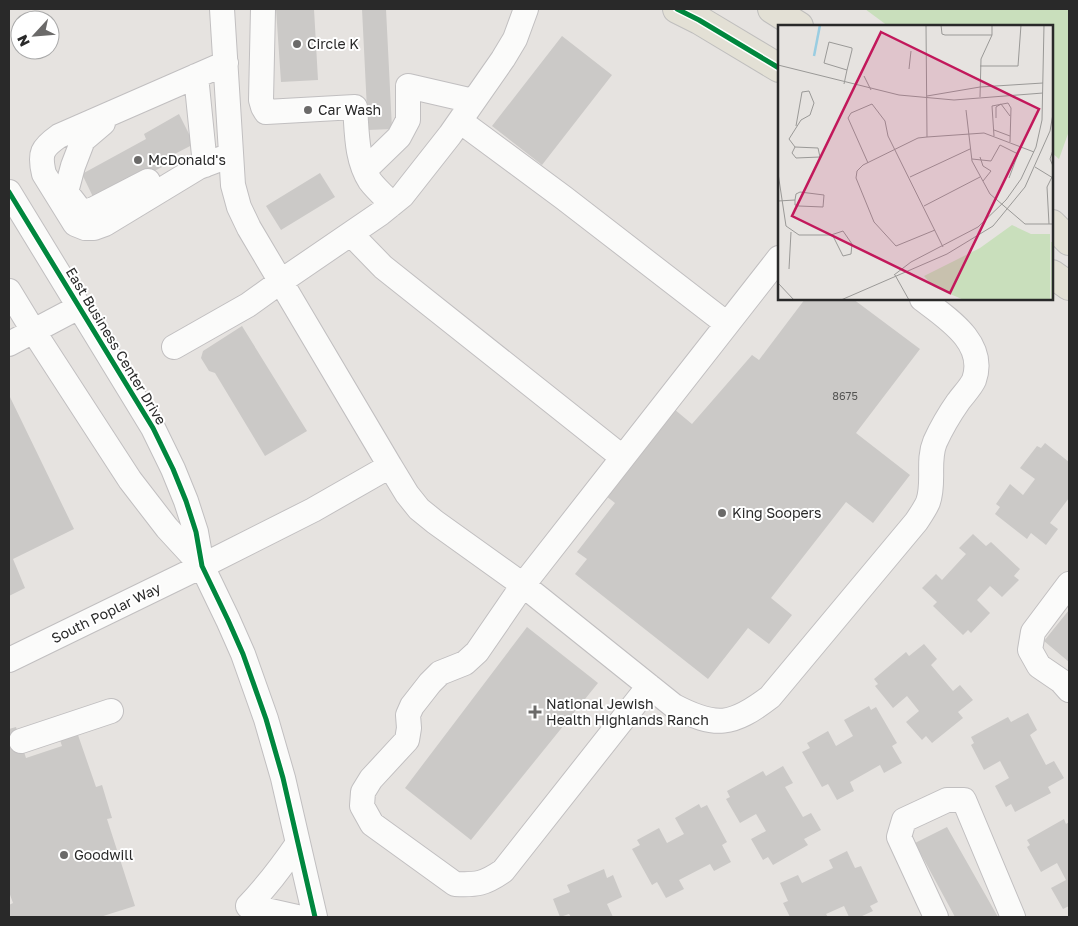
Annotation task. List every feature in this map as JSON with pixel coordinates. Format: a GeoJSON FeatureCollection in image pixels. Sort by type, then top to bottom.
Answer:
{"type":"FeatureCollection","features":[{"type":"Feature","properties":{"kind":"main road"},"geometry":{"type":"LineString","coordinates":[[677,9],[778,67]]}},
{"type":"Feature","properties":{"kind":"main road"},"geometry":{"type":"LineString","coordinates":[[772,9],[797,25]]}},
{"type":"Feature","properties":{"kind":"main road"},"geometry":{"type":"LineString","coordinates":[[1053,225],[1069,241]]}},
{"type":"Feature","properties":{"kind":"main road"},"geometry":{"type":"LineString","coordinates":[[1053,275],[1069,286]]}},
{"type":"Feature","properties":{"kind":"street"},"geometry":{"type":"LineString","coordinates":[[222,9],[233,186],[238,206],[280,282],[407,494],[419,509],[435,522],[522,585],[674,706],[693,716],[715,722],[735,719],[752,711],[770,697],[916,522],[928,502],[932,482],[931,464],[935,443],[957,404],[974,380],[977,361],[970,342],[954,323],[923,300]]}},
{"type":"Feature","properties":{"kind":"street"},"geometry":{"type":"LineString","coordinates":[[263,9],[261,100],[266,112],[355,107],[358,151],[365,170],[370,181],[392,204]]}},
{"type":"Feature","properties":{"kind":"street"},"geometry":{"type":"LineString","coordinates":[[174,348],[248,305],[381,213],[402,196],[460,121],[503,58],[514,39],[526,9]]}},
{"type":"Feature","properties":{"kind":"street"},"geometry":{"type":"LineString","coordinates":[[204,159],[191,172],[105,224],[94,228],[85,228],[75,224],[44,174],[42,165],[42,154],[46,146],[59,136],[226,62]]}},
{"type":"Feature","properties":{"kind":"street"},"geometry":{"type":"LineString","coordinates":[[196,76],[204,159]]}},
{"type":"Feature","properties":{"kind":"street"},"geometry":{"type":"LineString","coordinates":[[365,170],[400,137],[408,120],[408,86],[473,101]]}},
{"type":"Feature","properties":{"kind":"street"},"geometry":{"type":"LineString","coordinates":[[115,112],[83,140],[60,152],[53,164],[58,182],[80,210],[90,211],[204,159],[231,155]]}},
{"type":"Feature","properties":{"kind":"street"},"geometry":{"type":"LineString","coordinates":[[460,121],[564,198],[727,324]]}},
{"type":"Feature","properties":{"kind":"street","name":"East Business Center Drive"},"geometry":{"type":"LineString","coordinates":[[9,192],[152,428],[173,469],[196,532],[202,566],[232,628],[260,698],[279,763],[315,917]]}},
{"type":"Feature","properties":{"kind":"street"},"geometry":{"type":"LineString","coordinates":[[350,234],[384,267],[622,458]]}},
{"type":"Feature","properties":{"kind":"street"},"geometry":{"type":"LineString","coordinates":[[649,686],[503,871],[483,884],[455,884],[372,824],[362,806],[363,792],[371,779],[407,740],[408,716],[412,706],[440,673],[465,663],[477,652],[522,585],[778,259]]}},
{"type":"Feature","properties":{"kind":"street","name":"East Business Center Drive"},"geometry":{"type":"LineString","coordinates":[[9,291],[130,480],[167,528],[202,566]]}},
{"type":"Feature","properties":{"kind":"street"},"geometry":{"type":"LineString","coordinates":[[9,344],[79,307]]}},
{"type":"Feature","properties":{"kind":"street","name":"South Poplar Way"},"geometry":{"type":"LineString","coordinates":[[9,660],[313,510],[390,466]]}},
{"type":"Feature","properties":{"kind":"street"},"geometry":{"type":"LineString","coordinates":[[1069,584],[1033,632],[1030,650],[1039,666],[1061,681],[1069,690]]}},
{"type":"Feature","properties":{"kind":"street"},"geometry":{"type":"LineString","coordinates":[[21,742],[110,711]]}},
{"type":"Feature","properties":{"kind":"street"},"geometry":{"type":"LineString","coordinates":[[936,917],[899,837],[904,820],[947,800],[964,800],[1014,917]]}},
{"type":"Feature","properties":{"kind":"street"},"geometry":{"type":"LineString","coordinates":[[297,917],[248,906],[298,843]]}},
{"type":"Feature","properties":{"kind":"green space"},"geometry":{"type":"Polygon","coordinates":[[[865,9],[1069,9],[1069,131],[1059,159],[1053,154],[1053,25],[887,25],[865,9]]]}},
{"type":"Feature","properties":{"kind":"building","name":"Circle K"},"geometry":{"type":"Polygon","coordinates":[[[276,9],[314,9],[318,80],[281,82],[276,9]]]}},
{"type":"Feature","properties":{"kind":"building"},"geometry":{"type":"Polygon","coordinates":[[[362,9],[386,9],[392,129],[368,130],[362,9]]]}},
{"type":"Feature","properties":{"kind":"building"},"geometry":{"type":"Polygon","coordinates":[[[562,36],[612,75],[542,165],[492,126],[562,36]]]}},
{"type":"Feature","properties":{"kind":"building","name":"McDonald's"},"geometry":{"type":"Polygon","coordinates":[[[179,114],[194,144],[167,158],[170,163],[95,201],[82,174],[146,139],[144,134],[179,114]]]}},
{"type":"Feature","properties":{"kind":"building"},"geometry":{"type":"Polygon","coordinates":[[[320,173],[335,197],[281,230],[266,206],[320,173]]]}},
{"type":"Feature","properties":{"kind":"building","name":"King Soopers"},"geometry":{"type":"Polygon","coordinates":[[[804,300],[854,300],[920,349],[856,433],[910,475],[873,523],[846,502],[771,598],[792,615],[769,644],[748,628],[708,679],[575,574],[587,559],[577,552],[615,503],[606,496],[674,409],[692,424],[752,355],[759,360],[804,300]]]}},
{"type":"Feature","properties":{"kind":"building"},"geometry":{"type":"Polygon","coordinates":[[[242,326],[307,431],[265,456],[215,373],[209,371],[201,358],[203,351],[242,326]]]}},
{"type":"Feature","properties":{"kind":"building"},"geometry":{"type":"Polygon","coordinates":[[[9,395],[74,529],[13,559],[25,588],[9,596],[9,395]]]}},
{"type":"Feature","properties":{"kind":"building"},"geometry":{"type":"Polygon","coordinates":[[[1045,443],[1069,462],[1069,498],[1050,523],[1058,529],[1046,545],[1031,533],[1027,539],[995,514],[1000,507],[996,504],[1010,484],[1023,495],[1035,479],[1020,468],[1037,446],[1041,448],[1045,443]]]}},
{"type":"Feature","properties":{"kind":"building"},"geometry":{"type":"Polygon","coordinates":[[[973,534],[986,546],[991,542],[1020,569],[1014,576],[1019,580],[1002,597],[990,586],[977,600],[990,613],[971,633],[968,630],[963,635],[933,606],[937,602],[922,588],[936,574],[942,580],[966,554],[959,548],[973,534]]]}},
{"type":"Feature","properties":{"kind":"building"},"geometry":{"type":"Polygon","coordinates":[[[1069,610],[1069,662],[1044,641],[1069,610]]]}},
{"type":"Feature","properties":{"kind":"building"},"geometry":{"type":"Polygon","coordinates":[[[527,627],[598,683],[471,840],[405,788],[527,627]]]}},
{"type":"Feature","properties":{"kind":"building"},"geometry":{"type":"Polygon","coordinates":[[[924,644],[937,659],[931,665],[953,691],[960,685],[973,700],[958,712],[963,718],[932,743],[926,736],[922,740],[906,722],[919,711],[907,696],[893,708],[875,686],[878,684],[874,679],[906,652],[909,656],[924,644]]]}},
{"type":"Feature","properties":{"kind":"building"},"geometry":{"type":"Polygon","coordinates":[[[869,706],[871,710],[876,707],[897,743],[892,746],[902,763],[884,773],[880,765],[850,782],[854,791],[837,800],[828,784],[822,787],[802,752],[810,748],[807,743],[828,731],[836,746],[853,736],[844,720],[869,706]]]}},
{"type":"Feature","properties":{"kind":"building"},"geometry":{"type":"Polygon","coordinates":[[[1028,713],[1037,730],[1030,735],[1046,765],[1054,761],[1064,778],[1048,787],[1051,793],[1015,812],[1011,804],[1006,807],[995,786],[1009,778],[1000,761],[984,770],[971,745],[974,743],[971,737],[1008,717],[1011,722],[1028,713]]]}},
{"type":"Feature","properties":{"kind":"building","name":"Goodwill"},"geometry":{"type":"Polygon","coordinates":[[[16,727],[26,758],[62,746],[60,740],[78,735],[96,787],[102,785],[112,818],[107,819],[135,906],[100,917],[9,917],[9,905],[13,903],[9,892],[9,729],[16,727]]]}},
{"type":"Feature","properties":{"kind":"building"},"geometry":{"type":"Polygon","coordinates":[[[783,766],[793,783],[785,787],[803,817],[811,813],[821,830],[804,839],[808,845],[773,865],[768,857],[763,860],[751,839],[766,831],[756,814],[740,823],[726,799],[730,797],[727,791],[763,771],[766,776],[783,766]]]}},
{"type":"Feature","properties":{"kind":"building"},"geometry":{"type":"Polygon","coordinates":[[[699,804],[701,808],[707,805],[727,842],[722,845],[731,862],[714,871],[710,864],[679,880],[684,889],[666,898],[657,882],[652,885],[632,849],[640,845],[637,840],[659,828],[667,843],[684,834],[675,818],[699,804]]]}},
{"type":"Feature","properties":{"kind":"building"},"geometry":{"type":"Polygon","coordinates":[[[1064,819],[1066,824],[1069,822],[1069,906],[1063,909],[1051,888],[1066,880],[1057,863],[1041,872],[1027,847],[1030,845],[1027,840],[1064,819]]]}},
{"type":"Feature","properties":{"kind":"building"},"geometry":{"type":"Polygon","coordinates":[[[947,827],[998,917],[955,917],[915,843],[947,827]]]}},
{"type":"Feature","properties":{"kind":"building"},"geometry":{"type":"Polygon","coordinates":[[[847,851],[855,868],[861,866],[878,902],[870,906],[873,911],[860,917],[849,917],[844,906],[826,914],[828,917],[790,917],[783,903],[788,901],[780,883],[798,875],[802,883],[833,868],[829,860],[847,851]]]}},
{"type":"Feature","properties":{"kind":"building"},"geometry":{"type":"Polygon","coordinates":[[[604,869],[607,878],[613,875],[622,897],[607,904],[613,917],[571,917],[569,914],[560,917],[553,899],[570,892],[567,885],[604,869]]]}},
{"type":"Feature","properties":{"kind":"cycle path"},"geometry":{"type":"LineString","coordinates":[[677,9],[778,67]]}},
{"type":"Feature","properties":{"kind":"cycle path"},"geometry":{"type":"LineString","coordinates":[[9,192],[153,428],[173,469],[196,532],[202,566],[243,654],[266,719],[283,778],[315,917]]}},
{"type":"Feature","properties":{"kind":"place","name":"Circle K"},"geometry":{"type":"Point","coordinates":[297,44]}},
{"type":"Feature","properties":{"kind":"place","name":"Car Wash"},"geometry":{"type":"Point","coordinates":[308,110]}},
{"type":"Feature","properties":{"kind":"place","name":"McDonald's"},"geometry":{"type":"Point","coordinates":[138,160]}},
{"type":"Feature","properties":{"kind":"place","name":"King Soopers"},"geometry":{"type":"Point","coordinates":[722,513]}},
{"type":"Feature","properties":{"kind":"place","name":"National Jewish Health Highlands Ranch"},"geometry":{"type":"Point","coordinates":[535,712]}},
{"type":"Feature","properties":{"kind":"place","name":"Goodwill"},"geometry":{"type":"Point","coordinates":[64,855]}}]}
